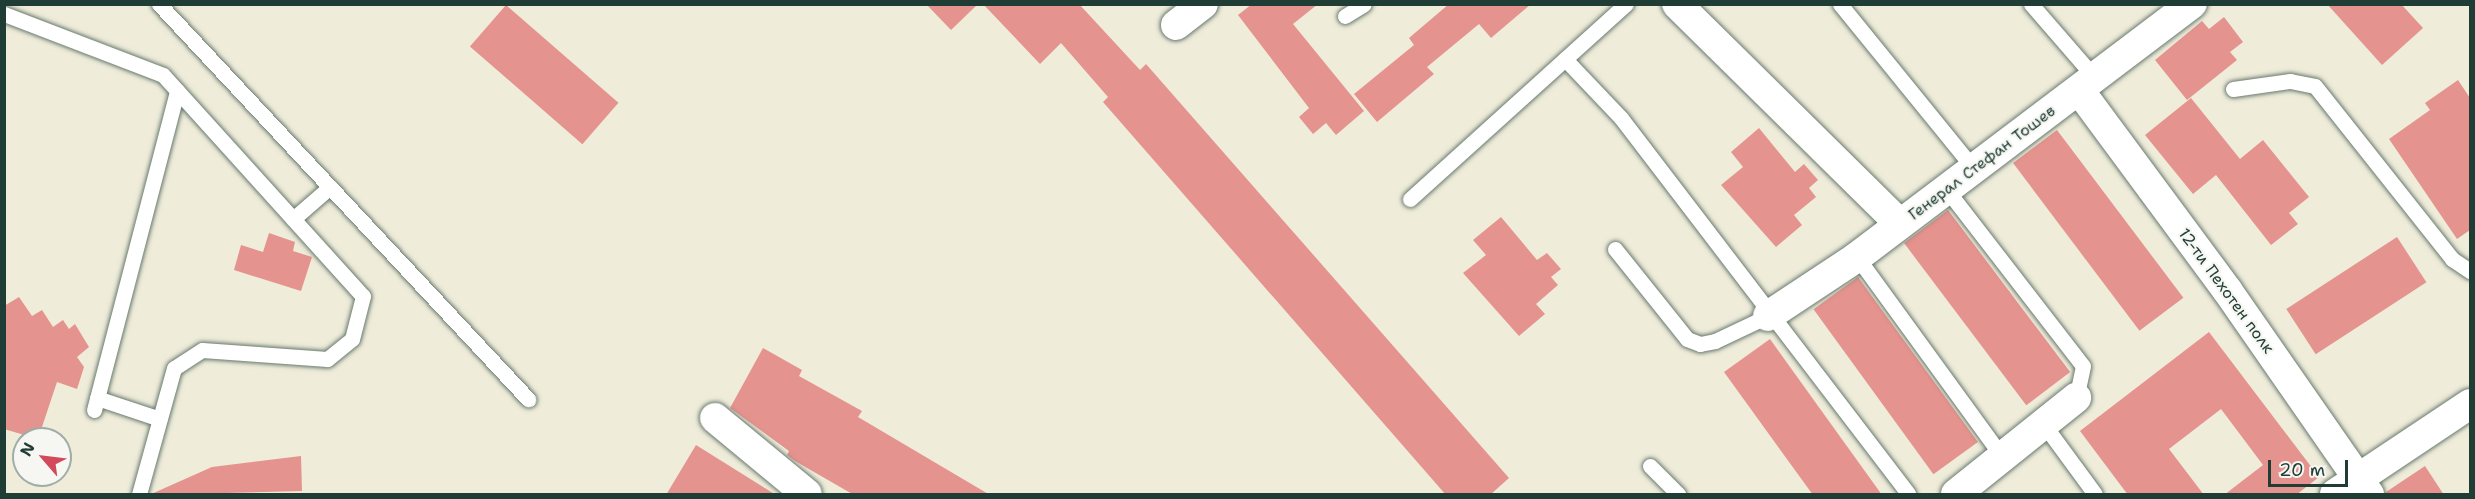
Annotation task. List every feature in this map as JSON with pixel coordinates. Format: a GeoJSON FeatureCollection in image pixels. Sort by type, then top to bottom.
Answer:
{"type":"FeatureCollection","features":[{"type":"Feature","properties":{"kind":"street"},"geometry":{"type":"LineString","coordinates":[[1176,25],[1203,4]]}},
{"type":"Feature","properties":{"kind":"street"},"geometry":{"type":"LineString","coordinates":[[1677,4],[1900,224]]}},
{"type":"Feature","properties":{"kind":"street","name":"Генерал Стефан Тошев"},"geometry":{"type":"LineString","coordinates":[[1768,316],[1857,258],[2192,4]]}},
{"type":"Feature","properties":{"kind":"street","name":"12-ти Пехотен полк"},"geometry":{"type":"LineString","coordinates":[[2087,84],[2365,487]]}},
{"type":"Feature","properties":{"kind":"street"},"geometry":{"type":"LineString","coordinates":[[1956,495],[2045,426],[2076,398]]}},
{"type":"Feature","properties":{"kind":"street"},"geometry":{"type":"LineString","coordinates":[[2335,495],[2365,487],[2470,404]]}},
{"type":"Feature","properties":{"kind":"street"},"geometry":{"type":"LineString","coordinates":[[715,418],[807,495]]}},
{"type":"Feature","properties":{"kind":"lane"},"geometry":{"type":"LineString","coordinates":[[159,4],[528,399]]}},
{"type":"Feature","properties":{"kind":"lane"},"geometry":{"type":"LineString","coordinates":[[1345,16],[1364,4]]}},
{"type":"Feature","properties":{"kind":"lane"},"geometry":{"type":"LineString","coordinates":[[1410,199],[1626,4]]}},
{"type":"Feature","properties":{"kind":"lane"},"geometry":{"type":"LineString","coordinates":[[1840,4],[1974,169]]}},
{"type":"Feature","properties":{"kind":"lane"},"geometry":{"type":"LineString","coordinates":[[2031,4],[2087,84]]}},
{"type":"Feature","properties":{"kind":"lane"},"geometry":{"type":"LineString","coordinates":[[4,14],[163,75],[363,296],[352,339],[327,359],[202,350],[174,368],[139,495]]}},
{"type":"Feature","properties":{"kind":"lane"},"geometry":{"type":"LineString","coordinates":[[1565,59],[1621,118],[1768,316],[1908,495]]}},
{"type":"Feature","properties":{"kind":"lane"},"geometry":{"type":"LineString","coordinates":[[2233,89],[2290,81],[2315,86],[2452,259],[2470,271]]}},
{"type":"Feature","properties":{"kind":"lane"},"geometry":{"type":"LineString","coordinates":[[160,419],[95,404],[177,90]]}},
{"type":"Feature","properties":{"kind":"lane"},"geometry":{"type":"LineString","coordinates":[[292,219],[330,187]]}},
{"type":"Feature","properties":{"kind":"lane"},"geometry":{"type":"LineString","coordinates":[[1947,189],[2083,366],[2076,398]]}},
{"type":"Feature","properties":{"kind":"lane"},"geometry":{"type":"LineString","coordinates":[[1615,249],[1687,339],[1700,344],[1715,341],[1768,316]]}},
{"type":"Feature","properties":{"kind":"lane"},"geometry":{"type":"LineString","coordinates":[[1857,258],[2003,458]]}},
{"type":"Feature","properties":{"kind":"lane"},"geometry":{"type":"LineString","coordinates":[[2045,426],[2095,495]]}},
{"type":"Feature","properties":{"kind":"lane"},"geometry":{"type":"LineString","coordinates":[[1650,466],[1678,495]]}},
{"type":"Feature","properties":{"kind":"building"},"geometry":{"type":"Polygon","coordinates":[[[926,4],[978,4],[951,30],[926,4]]]}},
{"type":"Feature","properties":{"kind":"building"},"geometry":{"type":"Polygon","coordinates":[[[983,4],[1079,4],[1140,70],[1146,64],[1509,478],[1490,495],[1446,495],[1103,102],[1108,97],[1061,43],[1040,64],[983,4]]]}},
{"type":"Feature","properties":{"kind":"building"},"geometry":{"type":"Polygon","coordinates":[[[1252,4],[1318,4],[1293,24],[1364,111],[1336,135],[1326,123],[1313,134],[1299,117],[1309,108],[1238,15],[1252,4]]]}},
{"type":"Feature","properties":{"kind":"building"},"geometry":{"type":"Polygon","coordinates":[[[1449,4],[1531,4],[1491,38],[1479,24],[1427,67],[1434,74],[1377,122],[1354,94],[1414,45],[1409,38],[1449,4]]]}},
{"type":"Feature","properties":{"kind":"building"},"geometry":{"type":"Polygon","coordinates":[[[2327,4],[2401,4],[2423,28],[2382,65],[2327,4]]]}},
{"type":"Feature","properties":{"kind":"building"},"geometry":{"type":"Polygon","coordinates":[[[506,5],[618,103],[582,144],[470,47],[506,5]]]}},
{"type":"Feature","properties":{"kind":"building"},"geometry":{"type":"Polygon","coordinates":[[[2224,17],[2243,42],[2230,52],[2237,60],[2187,100],[2155,60],[2202,21],[2209,29],[2224,17]]]}},
{"type":"Feature","properties":{"kind":"building"},"geometry":{"type":"Polygon","coordinates":[[[2458,80],[2470,98],[2470,230],[2457,239],[2389,139],[2430,110],[2425,103],[2458,80]]]}},
{"type":"Feature","properties":{"kind":"building"},"geometry":{"type":"Polygon","coordinates":[[[2191,98],[2240,159],[2263,140],[2309,197],[2289,213],[2298,224],[2271,245],[2216,175],[2193,194],[2145,135],[2191,98]]]}},
{"type":"Feature","properties":{"kind":"building"},"geometry":{"type":"Polygon","coordinates":[[[1759,128],[1795,172],[1804,164],[1818,180],[1809,188],[1816,197],[1794,215],[1802,225],[1776,247],[1721,185],[1743,167],[1731,152],[1759,128]]]}},
{"type":"Feature","properties":{"kind":"building"},"geometry":{"type":"Polygon","coordinates":[[[2057,130],[2183,298],[2139,331],[2013,163],[2057,130]]]}},
{"type":"Feature","properties":{"kind":"building"},"geometry":{"type":"Polygon","coordinates":[[[1948,210],[2070,372],[2026,405],[1904,243],[1948,210]]]}},
{"type":"Feature","properties":{"kind":"building"},"geometry":{"type":"Polygon","coordinates":[[[1501,217],[1537,260],[1547,253],[1561,269],[1551,277],[1558,285],[1536,304],[1545,314],[1519,336],[1463,273],[1486,255],[1473,240],[1501,217]]]}},
{"type":"Feature","properties":{"kind":"building"},"geometry":{"type":"Polygon","coordinates":[[[269,233],[295,242],[293,251],[312,257],[301,291],[234,270],[241,245],[263,252],[269,233]]]}},
{"type":"Feature","properties":{"kind":"building"},"geometry":{"type":"Polygon","coordinates":[[[2397,237],[2426,282],[2316,354],[2286,309],[2397,237]]]}},
{"type":"Feature","properties":{"kind":"building"},"geometry":{"type":"Polygon","coordinates":[[[1858,277],[1978,442],[1933,474],[1814,309],[1858,277]]]}},
{"type":"Feature","properties":{"kind":"building"},"geometry":{"type":"Polygon","coordinates":[[[19,297],[32,316],[42,310],[53,327],[63,320],[69,329],[75,324],[89,347],[77,357],[84,367],[77,389],[57,382],[42,427],[12,427],[12,431],[4,429],[4,306],[19,297]]]}},
{"type":"Feature","properties":{"kind":"building"},"geometry":{"type":"Polygon","coordinates":[[[2209,332],[2319,477],[2296,495],[2224,495],[2263,465],[2221,409],[2169,449],[2204,495],[2128,495],[2080,431],[2209,332]]]}},
{"type":"Feature","properties":{"kind":"building"},"geometry":{"type":"Polygon","coordinates":[[[1770,339],[1882,495],[1813,495],[1724,372],[1770,339]]]}},
{"type":"Feature","properties":{"kind":"building"},"geometry":{"type":"Polygon","coordinates":[[[763,348],[802,370],[799,376],[862,411],[858,417],[990,495],[854,495],[795,461],[787,455],[789,451],[730,408],[763,348]]]}},
{"type":"Feature","properties":{"kind":"building"},"geometry":{"type":"Polygon","coordinates":[[[696,445],[776,495],[666,495],[696,445]]]}},
{"type":"Feature","properties":{"kind":"building"},"geometry":{"type":"Polygon","coordinates":[[[301,456],[302,491],[149,495],[212,467],[301,456]]]}},
{"type":"Feature","properties":{"kind":"building"},"geometry":{"type":"Polygon","coordinates":[[[2425,466],[2444,495],[2386,495],[2386,492],[2425,466]]]}}]}
